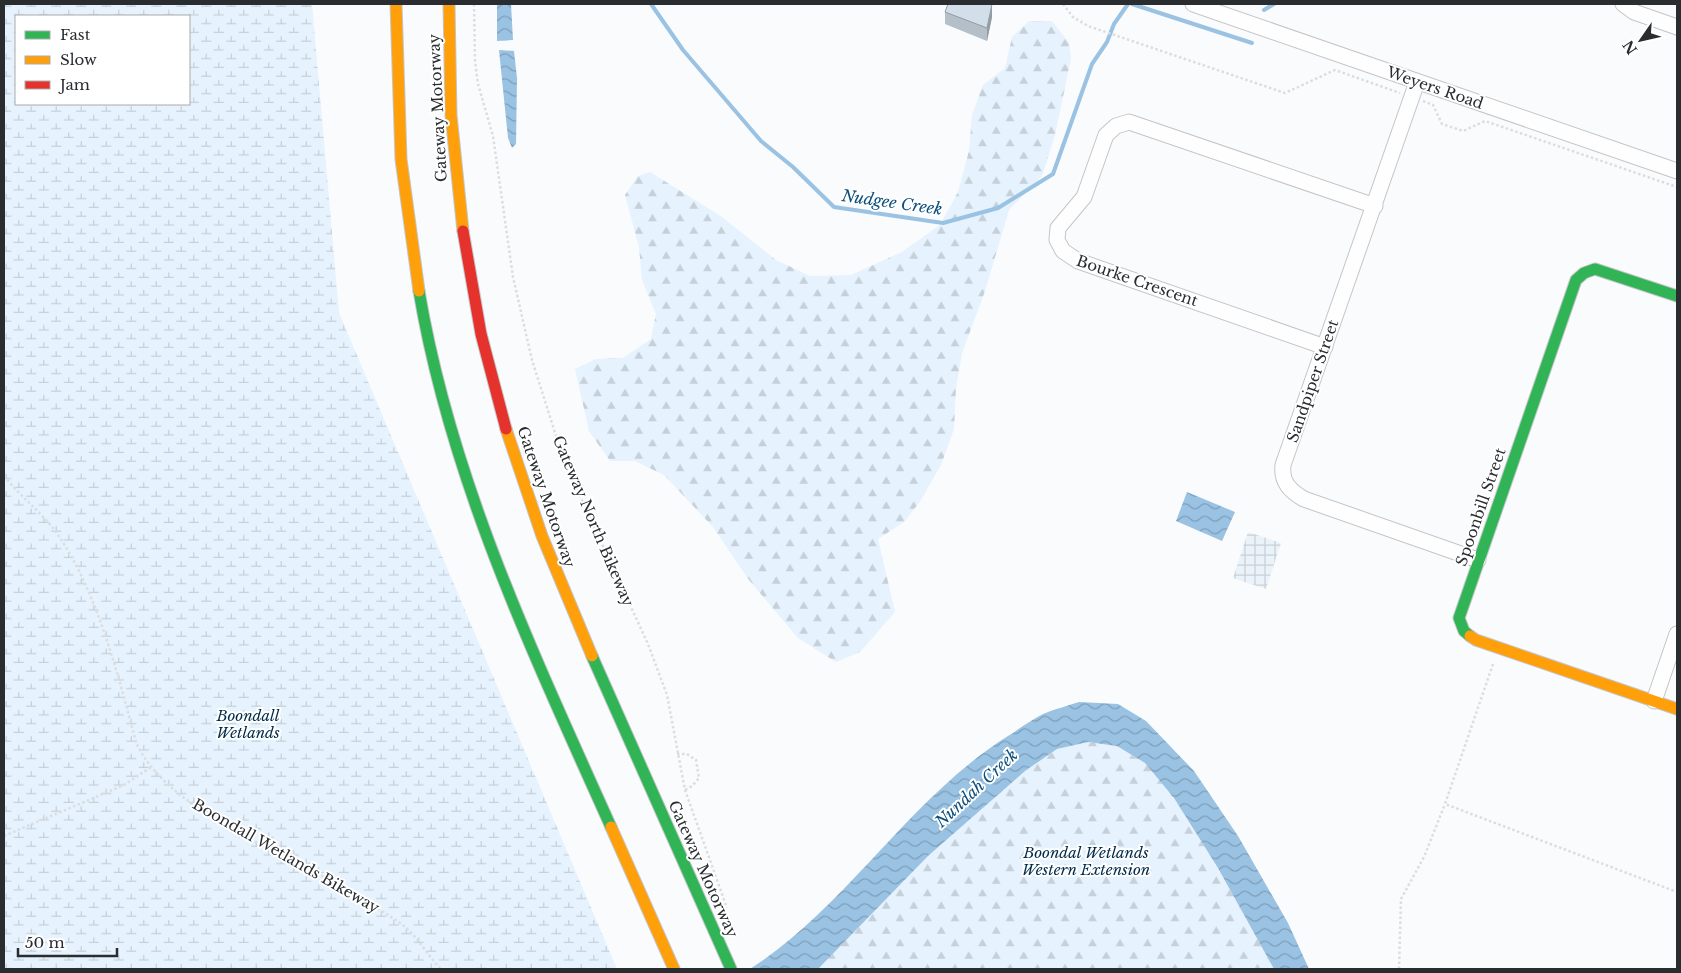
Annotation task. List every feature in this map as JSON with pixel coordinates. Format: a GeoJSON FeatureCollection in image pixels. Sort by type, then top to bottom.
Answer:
{"type":"FeatureCollection","features":[{"type":"Feature","properties":{"kind":"main road"},"geometry":{"type":"LineString","coordinates":[[396,4],[398,137],[408,228],[417,290],[446,414],[488,546],[674,969]]}},
{"type":"Feature","properties":{"kind":"main road","name":"Gateway Motorway"},"geometry":{"type":"LineString","coordinates":[[449,4],[451,107],[460,218],[476,311],[490,374],[510,444],[550,560],[728,964]]}},
{"type":"Feature","properties":{"kind":"main road","name":"Spoonbill Street"},"geometry":{"type":"LineString","coordinates":[[1677,296],[1595,269],[1584,273],[1576,280],[1461,610],[1460,624],[1469,636],[1498,648],[1677,709]]}},
{"type":"Feature","properties":{"kind":"street","name":"Weyers Road"},"geometry":{"type":"LineString","coordinates":[[1193,4],[1677,170]]}},
{"type":"Feature","properties":{"kind":"street"},"geometry":{"type":"LineString","coordinates":[[1623,4],[1634,12],[1677,27]]}},
{"type":"Feature","properties":{"kind":"street","name":"Sandpiper Street"},"geometry":{"type":"LineString","coordinates":[[1417,82],[1283,465],[1282,476],[1292,492],[1304,499],[1478,560]]}},
{"type":"Feature","properties":{"kind":"street","name":"Bourke Crescent"},"geometry":{"type":"LineString","coordinates":[[1325,347],[1078,261],[1062,251],[1057,240],[1058,228],[1084,197],[1106,135],[1116,126],[1129,122],[1375,206]]}},
{"type":"Feature","properties":{"kind":"street"},"geometry":{"type":"LineString","coordinates":[[1654,701],[1677,634]]}},
{"type":"Feature","properties":{"kind":"path","name":"Gateway North Bikeway"},"geometry":{"type":"LineString","coordinates":[[474,4],[475,62],[478,84],[493,136],[513,277],[532,360],[556,439],[660,674],[672,714],[677,754],[685,790],[730,914]]}},
{"type":"Feature","properties":{"kind":"path"},"geometry":{"type":"LineString","coordinates":[[1063,4],[1078,21],[1285,93],[1335,70],[1403,94]]}},
{"type":"Feature","properties":{"kind":"path"},"geometry":{"type":"LineString","coordinates":[[1421,100],[1433,105],[1442,124],[1462,131],[1485,121],[1677,188]]}},
{"type":"Feature","properties":{"kind":"path","name":"Boondall Wetlands Bikeway"},"geometry":{"type":"LineString","coordinates":[[4,476],[54,530],[72,560],[111,651],[136,742],[151,767],[172,788],[215,818],[324,877],[399,922],[441,969]]}},
{"type":"Feature","properties":{"kind":"path"},"geometry":{"type":"LineString","coordinates":[[1399,969],[1401,899],[1424,856],[1445,804],[1498,648]]}},
{"type":"Feature","properties":{"kind":"path"},"geometry":{"type":"LineString","coordinates":[[677,754],[687,754],[696,760],[699,775],[692,786],[685,790]]}},
{"type":"Feature","properties":{"kind":"path"},"geometry":{"type":"LineString","coordinates":[[4,836],[124,785],[151,767]]}},
{"type":"Feature","properties":{"kind":"path"},"geometry":{"type":"LineString","coordinates":[[1445,804],[1677,892]]}},
{"type":"Feature","properties":{"kind":"shaded area"},"geometry":{"type":"Polygon","coordinates":[[[1248,532],[1281,543],[1266,589],[1233,578],[1248,532]]]}},
{"type":"Feature","properties":{"kind":"green space","name":"Boondall Wetlands"},"geometry":{"type":"Polygon","coordinates":[[[4,4],[312,4],[339,313],[617,969],[4,969],[4,4]]]}},
{"type":"Feature","properties":{"kind":"green space"},"geometry":{"type":"Polygon","coordinates":[[[1029,21],[1052,21],[1069,43],[1071,59],[1055,135],[1042,176],[1009,210],[985,291],[962,353],[956,388],[954,429],[941,465],[919,503],[904,522],[878,539],[895,612],[860,652],[836,662],[798,638],[749,580],[713,527],[664,475],[635,461],[610,461],[589,431],[575,369],[596,359],[623,358],[651,339],[656,314],[642,280],[639,247],[625,195],[638,176],[650,172],[722,217],[776,260],[810,276],[851,275],[902,252],[940,225],[958,192],[969,151],[972,115],[983,85],[1005,68],[1012,37],[1029,21]]]}},
{"type":"Feature","properties":{"kind":"green space","name":"Boondal Wetlands Western Extension"},"geometry":{"type":"Polygon","coordinates":[[[1088,742],[1117,746],[1145,763],[1174,798],[1218,868],[1274,969],[818,969],[928,856],[1025,771],[1057,749],[1088,742]]]}},
{"type":"Feature","properties":{"kind":"water"},"geometry":{"type":"Polygon","coordinates":[[[497,4],[511,4],[513,40],[497,41],[497,4]]]}},
{"type":"Feature","properties":{"kind":"water"},"geometry":{"type":"Polygon","coordinates":[[[499,50],[514,51],[517,78],[516,144],[512,148],[508,138],[499,50]]]}},
{"type":"Feature","properties":{"kind":"water"},"geometry":{"type":"Polygon","coordinates":[[[1187,492],[1235,512],[1222,541],[1176,521],[1187,492]]]}},
{"type":"Feature","properties":{"kind":"water","name":"Nundah Creek"},"geometry":{"type":"Polygon","coordinates":[[[1079,702],[1118,704],[1146,721],[1194,771],[1238,836],[1288,923],[1309,969],[1274,969],[1218,868],[1174,798],[1145,763],[1117,746],[1088,742],[1057,749],[1025,771],[928,856],[818,969],[750,969],[818,915],[939,790],[972,762],[1039,716],[1079,702]]]}},
{"type":"Feature","properties":{"kind":"building"},"geometry":{"type":"Polygon","coordinates":[[[948,4],[992,4],[987,28],[945,12],[948,4]]]}},
{"type":"Feature","properties":{"kind":"waterway","name":"Nudgee Creek"},"geometry":{"type":"LineString","coordinates":[[651,4],[683,50],[761,141],[793,167],[834,207],[943,223],[998,208],[1053,174],[1092,64],[1107,42],[1114,24],[1128,4]]}},
{"type":"Feature","properties":{"kind":"waterway","name":"Nudgee Creek"},"geometry":{"type":"LineString","coordinates":[[1132,4],[1252,43]]}},
{"type":"Feature","properties":{"kind":"waterway","name":"Nudgee Creek"},"geometry":{"type":"LineString","coordinates":[[1264,10],[1274,4]]}},
{"type":"Feature","properties":{"kind":"traffic: fast"},"geometry":{"type":"LineString","coordinates":[[1470,636],[1464,631],[1459,618],[1576,280],[1584,273],[1595,269],[1677,296]]}},
{"type":"Feature","properties":{"kind":"traffic: fast"},"geometry":{"type":"LineString","coordinates":[[419,291],[433,361],[473,498],[524,631],[611,827]]}},
{"type":"Feature","properties":{"kind":"traffic: fast"},"geometry":{"type":"LineString","coordinates":[[592,656],[731,969]]}},
{"type":"Feature","properties":{"kind":"traffic: slow"},"geometry":{"type":"LineString","coordinates":[[396,4],[401,159],[419,291]]}},
{"type":"Feature","properties":{"kind":"traffic: slow"},"geometry":{"type":"LineString","coordinates":[[449,4],[451,115],[463,231]]}},
{"type":"Feature","properties":{"kind":"traffic: slow"},"geometry":{"type":"LineString","coordinates":[[506,429],[542,536],[592,656]]}},
{"type":"Feature","properties":{"kind":"traffic: slow"},"geometry":{"type":"LineString","coordinates":[[1470,636],[1476,640],[1677,709]]}},
{"type":"Feature","properties":{"kind":"traffic: slow"},"geometry":{"type":"LineString","coordinates":[[611,827],[674,969]]}},
{"type":"Feature","properties":{"kind":"traffic: jam"},"geometry":{"type":"LineString","coordinates":[[463,231],[481,334],[506,429]]}}]}
